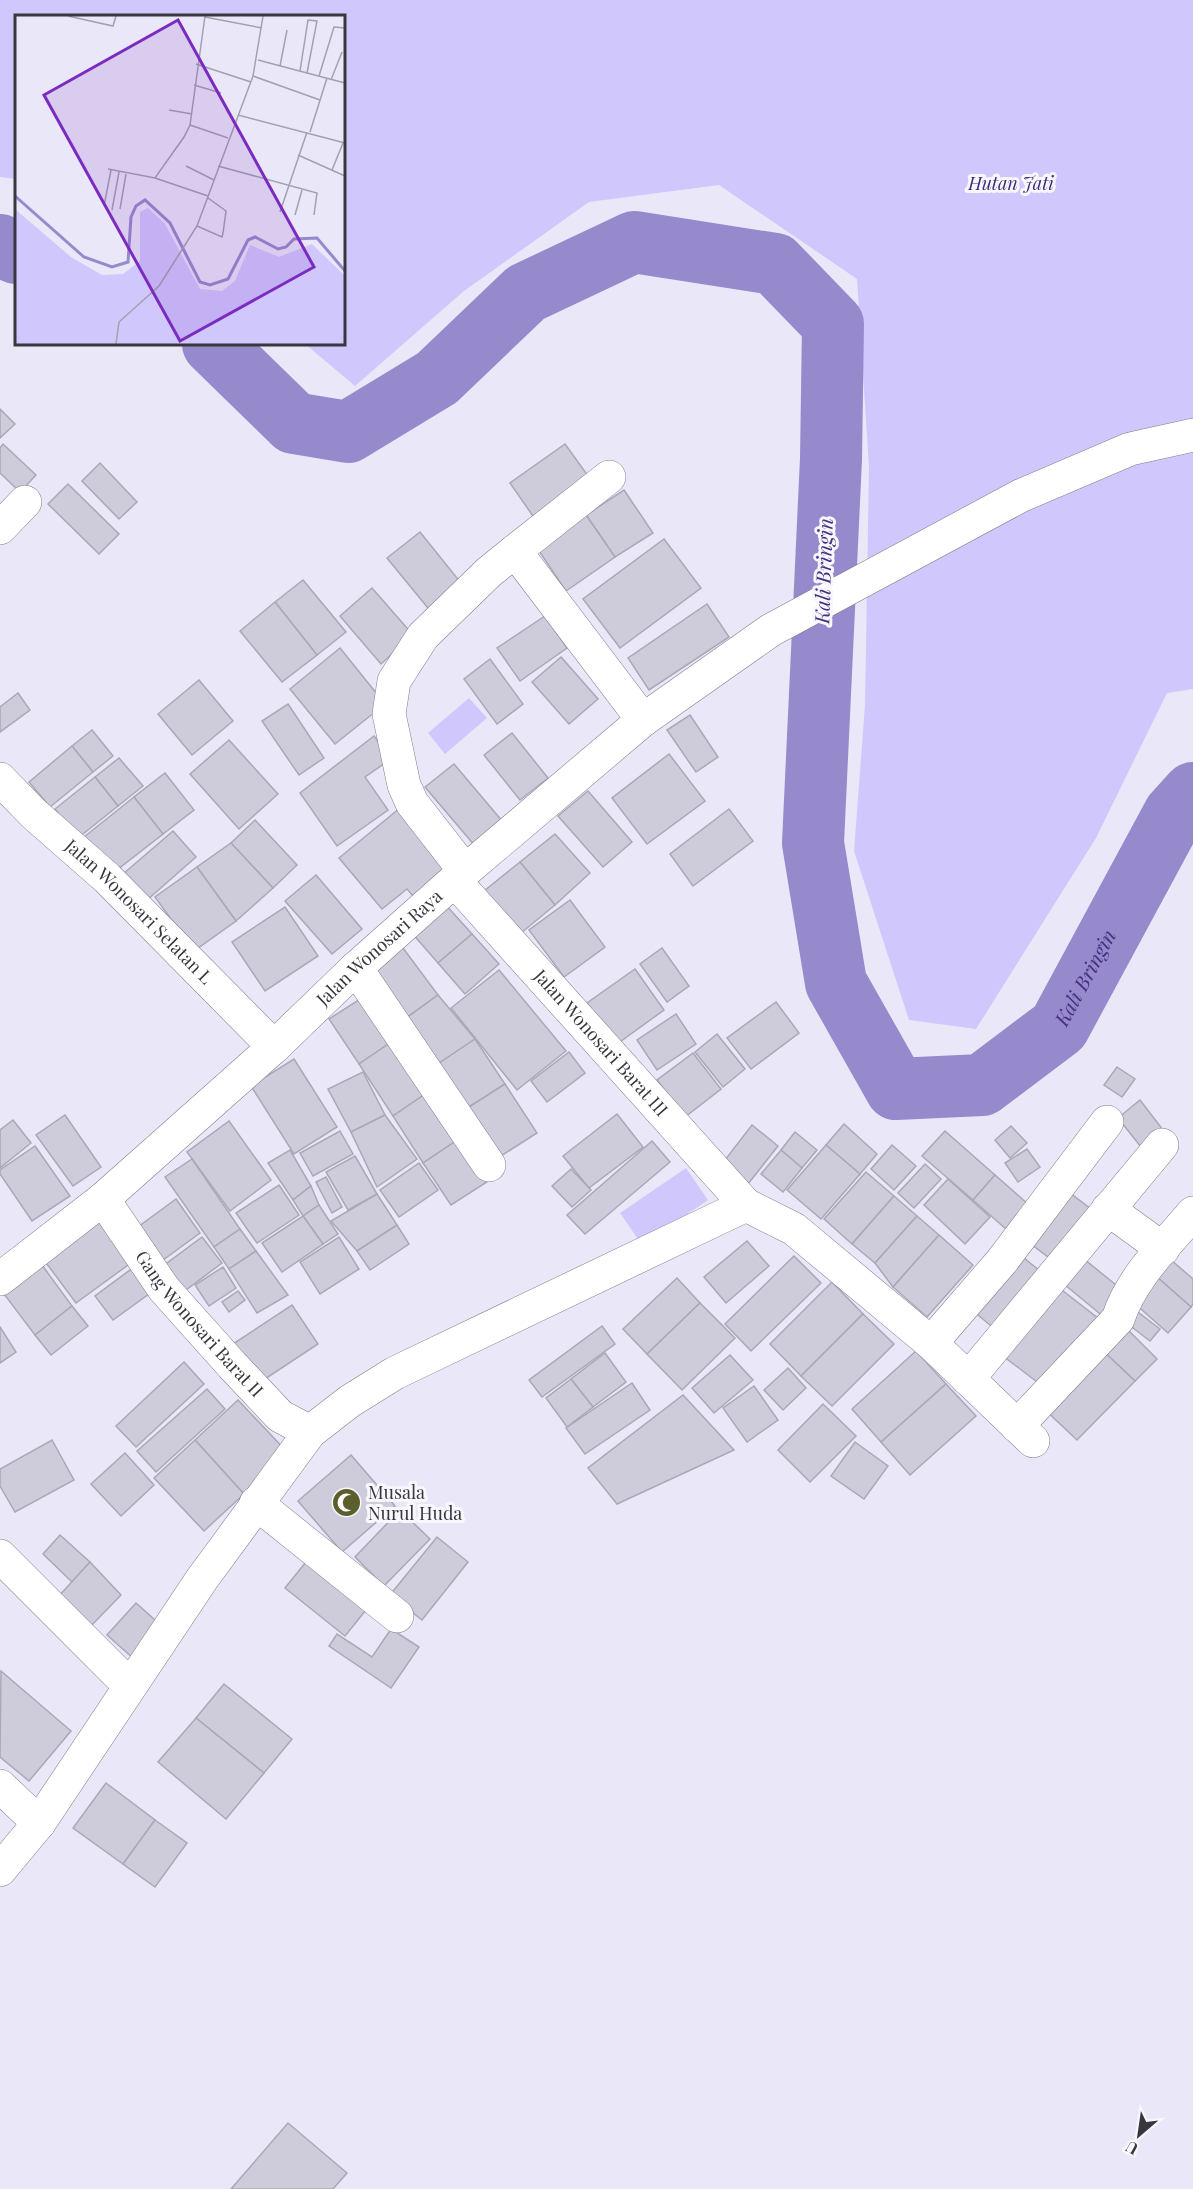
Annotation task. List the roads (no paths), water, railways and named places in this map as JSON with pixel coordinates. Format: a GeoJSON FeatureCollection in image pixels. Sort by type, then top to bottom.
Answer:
{"type":"FeatureCollection","features":[{"type":"Feature","properties":{"kind":"street","name":"Jalan Wonosari Raya"},"geometry":{"type":"LineString","coordinates":[[0,1279],[103,1199],[274,1047],[356,968],[643,720],[771,630],[1020,496],[1131,449],[1193,435]]}},
{"type":"Feature","properties":{"kind":"street","name":"Jalan Wonosari Barat III"},"geometry":{"type":"LineString","coordinates":[[609,477],[489,572],[423,636],[394,681],[389,714],[405,785],[412,803],[460,876],[746,1205]]}},
{"type":"Feature","properties":{"kind":"street"},"geometry":{"type":"LineString","coordinates":[[0,528],[25,502]]}},
{"type":"Feature","properties":{"kind":"street"},"geometry":{"type":"LineString","coordinates":[[515,551],[643,720]]}},
{"type":"Feature","properties":{"kind":"street","name":"Jalan Wonosari Selatan L"},"geometry":{"type":"LineString","coordinates":[[0,778],[34,814],[107,878],[274,1047]]}},
{"type":"Feature","properties":{"kind":"street"},"geometry":{"type":"LineString","coordinates":[[356,968],[489,1165]]}},
{"type":"Feature","properties":{"kind":"street"},"geometry":{"type":"LineString","coordinates":[[931,1343],[1002,1261],[1107,1122]]}},
{"type":"Feature","properties":{"kind":"street"},"geometry":{"type":"LineString","coordinates":[[969,1378],[1162,1145]]}},
{"type":"Feature","properties":{"kind":"street","name":"Gang Wonosari Barat II"},"geometry":{"type":"LineString","coordinates":[[103,1199],[164,1289],[280,1416],[310,1432]]}},
{"type":"Feature","properties":{"kind":"street"},"geometry":{"type":"LineString","coordinates":[[0,1870],[39,1823],[256,1503],[310,1432],[350,1401],[395,1373],[746,1205],[794,1229],[931,1343],[1025,1433],[1118,1319],[1123,1302],[1134,1284],[1193,1213]]}},
{"type":"Feature","properties":{"kind":"street"},"geometry":{"type":"LineString","coordinates":[[1108,1209],[1163,1249]]}},
{"type":"Feature","properties":{"kind":"street"},"geometry":{"type":"LineString","coordinates":[[256,1503],[397,1616]]}},
{"type":"Feature","properties":{"kind":"street"},"geometry":{"type":"LineString","coordinates":[[0,1556],[130,1686]]}},
{"type":"Feature","properties":{"kind":"street"},"geometry":{"type":"LineString","coordinates":[[0,1786],[39,1823]]}},
{"type":"Feature","properties":{"kind":"waterway","name":"Kali Bringin"},"geometry":{"type":"LineString","coordinates":[[214,345],[294,423],[348,432],[437,378],[526,293],[634,242],[775,264],[833,324],[831,459],[813,843],[836,983],[896,1089],[982,1085],[1059,1027],[1174,814],[1193,793]]}},
{"type":"Feature","properties":{"kind":"waterway","name":"Kali Bringin"},"geometry":{"type":"LineString","coordinates":[[0,245],[15,252]]}},
{"type":"Feature","properties":{"kind":"place","name":"Musala Nurul Huda"},"geometry":{"type":"Point","coordinates":[347,1503]}},
{"type":"Feature","properties":{"kind":"park label","name":"Hutan Jati"},"geometry":{"type":"Point","coordinates":[1011,184]}}]}
